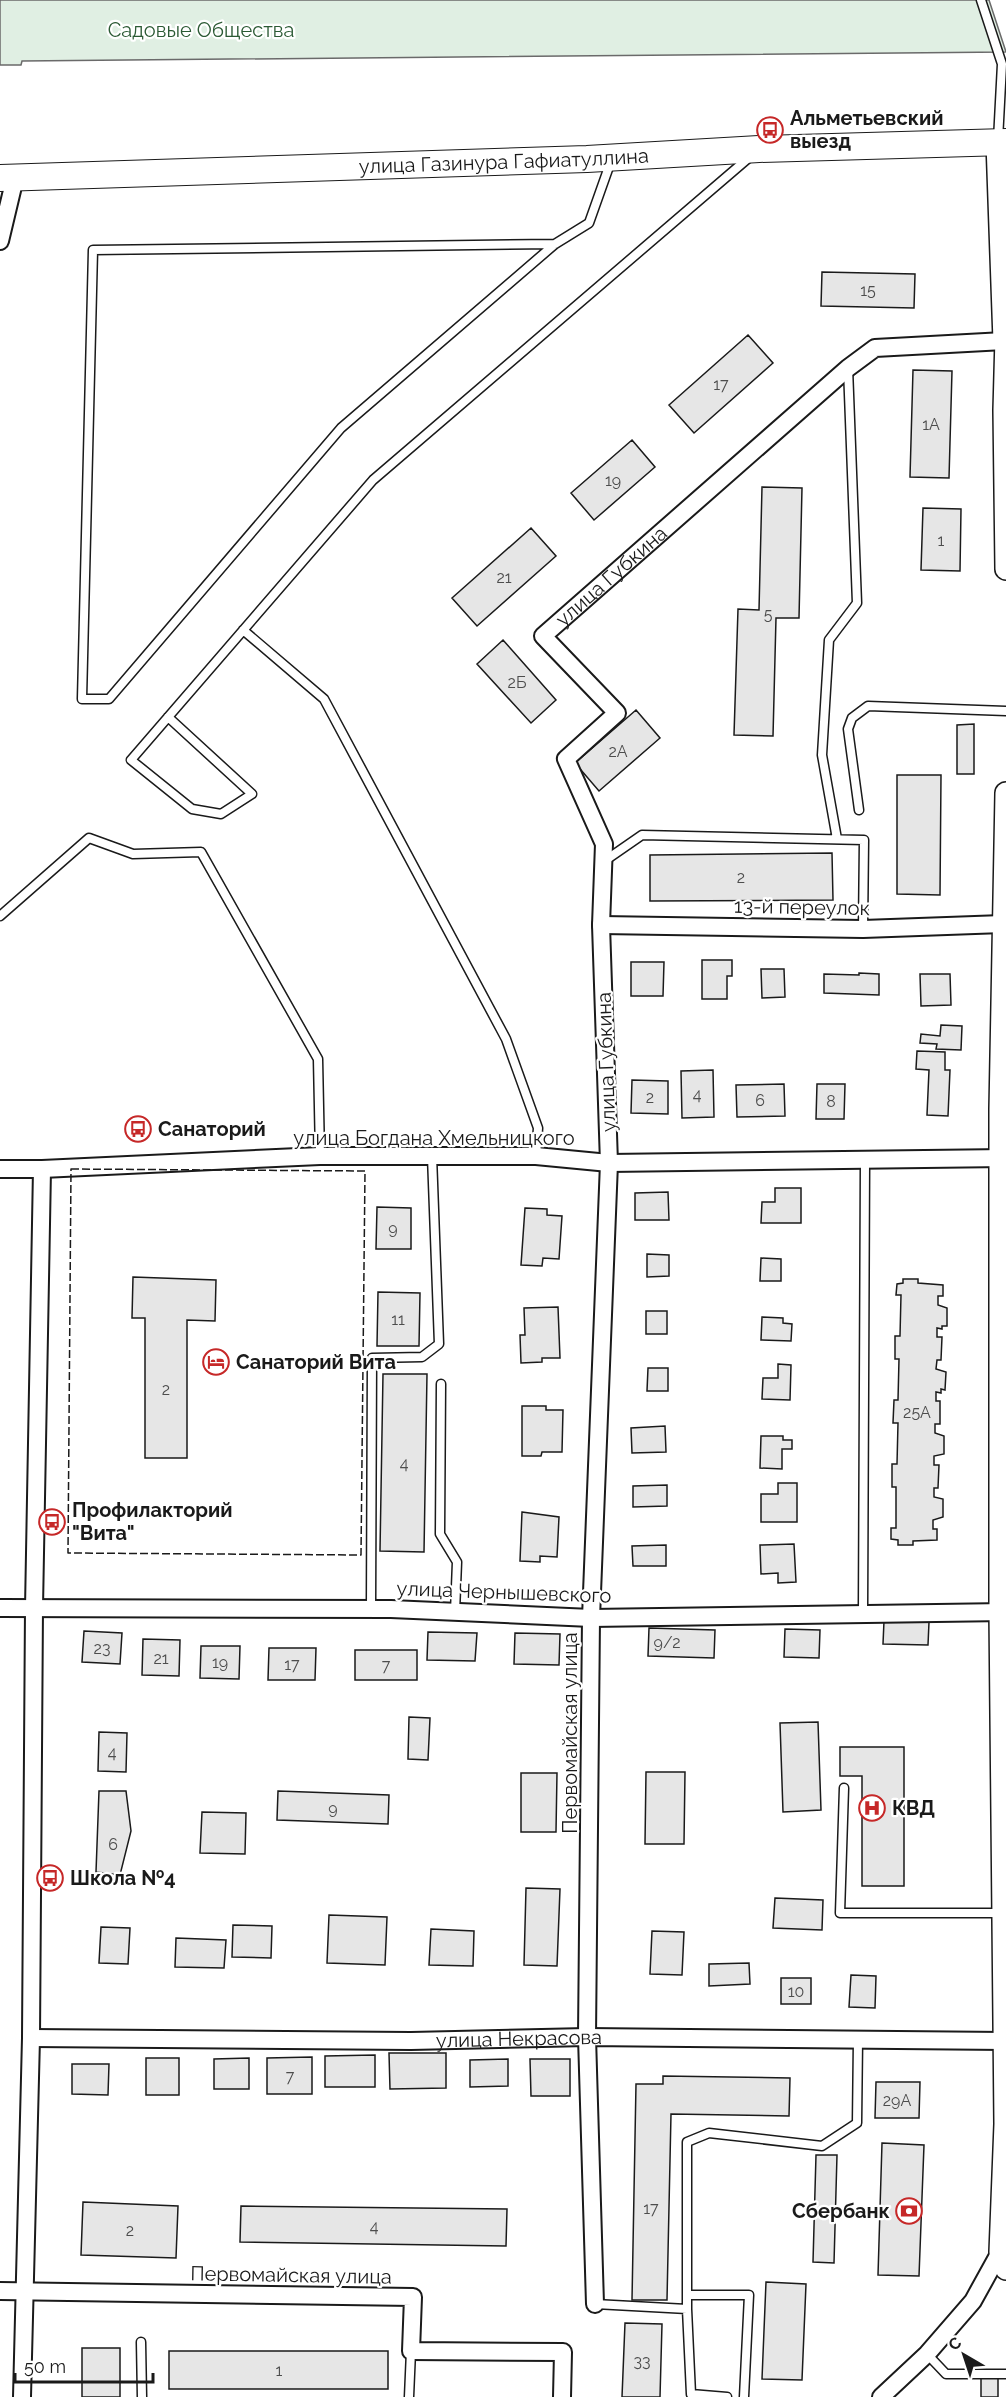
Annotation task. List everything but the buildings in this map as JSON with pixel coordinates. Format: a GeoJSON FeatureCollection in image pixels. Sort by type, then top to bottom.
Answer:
{"type":"FeatureCollection","features":[{"type":"Feature","properties":{"kind":"main road","name":"улица Газинура Гафиатуллина"},"geometry":{"type":"LineString","coordinates":[[8,178],[612,158],[759,149],[1002,143]]}},
{"type":"Feature","properties":{"kind":"street"},"geometry":{"type":"LineString","coordinates":[[1002,143],[1006,569]]}},
{"type":"Feature","properties":{"kind":"street"},"geometry":{"type":"LineString","coordinates":[[0,241],[8,178]]}},
{"type":"Feature","properties":{"kind":"street","name":"улица Губкина"},"geometry":{"type":"LineString","coordinates":[[609,1163],[601,925],[604,844],[566,759],[617,713],[543,636],[848,368],[875,348],[1005,339]]}},
{"type":"Feature","properties":{"kind":"street"},"geometry":{"type":"LineString","coordinates":[[882,2397],[927,2354],[973,2301],[1003,2261],[1006,2124],[1003,1913],[1003,924],[1006,793]]}},
{"type":"Feature","properties":{"kind":"street","name":"13-й переулок"},"geometry":{"type":"LineString","coordinates":[[601,925],[863,929],[1003,924]]}},
{"type":"Feature","properties":{"kind":"street","name":"улица Богдана Хмельницкого"},"geometry":{"type":"LineString","coordinates":[[0,1168],[42,1169],[321,1156],[536,1156],[609,1163],[1003,1158]]}},
{"type":"Feature","properties":{"kind":"street","name":"Первомайская улица"},"geometry":{"type":"LineString","coordinates":[[595,2304],[587,2037],[591,1618],[609,1163]]}},
{"type":"Feature","properties":{"kind":"street"},"geometry":{"type":"LineString","coordinates":[[22,2397],[31,2038],[34,1608],[42,1169]]}},
{"type":"Feature","properties":{"kind":"street","name":"улица Чернышевского"},"geometry":{"type":"LineString","coordinates":[[0,1608],[371,1609],[591,1618],[1003,1612]]}},
{"type":"Feature","properties":{"kind":"street","name":"улица Некрасова"},"geometry":{"type":"LineString","coordinates":[[31,2038],[411,2041],[587,2037],[1005,2041]]}},
{"type":"Feature","properties":{"kind":"street"},"geometry":{"type":"LineString","coordinates":[[0,2291],[26,2292]]}},
{"type":"Feature","properties":{"kind":"street","name":"Первомайская улица"},"geometry":{"type":"LineString","coordinates":[[26,2292],[413,2298],[411,2351]]}},
{"type":"Feature","properties":{"kind":"street"},"geometry":{"type":"LineString","coordinates":[[411,2351],[563,2352],[562,2397]]}},
{"type":"Feature","properties":{"kind":"lane"},"geometry":{"type":"LineString","coordinates":[[981,0],[1002,64],[1002,143]]}},
{"type":"Feature","properties":{"kind":"lane"},"geometry":{"type":"LineString","coordinates":[[168,717],[252,794],[221,814],[192,809],[131,760],[168,717],[243,630],[373,480],[759,149]]}},
{"type":"Feature","properties":{"kind":"lane"},"geometry":{"type":"LineString","coordinates":[[555,244],[93,250],[82,699],[109,699],[341,428],[555,244],[589,223],[612,158]]}},
{"type":"Feature","properties":{"kind":"lane"},"geometry":{"type":"LineString","coordinates":[[837,839],[822,755],[829,640],[856,603],[848,368]]}},
{"type":"Feature","properties":{"kind":"lane"},"geometry":{"type":"LineString","coordinates":[[243,630],[324,699],[506,1039],[538,1128],[536,1156]]}},
{"type":"Feature","properties":{"kind":"lane"},"geometry":{"type":"LineString","coordinates":[[859,810],[849,729],[852,718],[868,706],[1006,711]]}},
{"type":"Feature","properties":{"kind":"lane"},"geometry":{"type":"LineString","coordinates":[[603,862],[642,835],[864,840],[863,929]]}},
{"type":"Feature","properties":{"kind":"lane"},"geometry":{"type":"LineString","coordinates":[[0,916],[89,838],[133,854],[201,852],[318,1059],[321,1156]]}},
{"type":"Feature","properties":{"kind":"lane"},"geometry":{"type":"LineString","coordinates":[[371,1609],[372,1358],[422,1357],[439,1344],[432,1156]]}},
{"type":"Feature","properties":{"kind":"lane"},"geometry":{"type":"LineString","coordinates":[[863,1614],[865,1161]]}},
{"type":"Feature","properties":{"kind":"lane"},"geometry":{"type":"LineString","coordinates":[[441,1384],[440,1534],[457,1562],[455,1612]]}},
{"type":"Feature","properties":{"kind":"lane"},"geometry":{"type":"LineString","coordinates":[[844,1788],[840,1913],[1003,1913]]}},
{"type":"Feature","properties":{"kind":"lane"},"geometry":{"type":"LineString","coordinates":[[727,2397],[691,2394],[687,2309],[687,2142],[709,2133],[822,2146],[857,2123],[858,2040]]}},
{"type":"Feature","properties":{"kind":"lane"},"geometry":{"type":"LineString","coordinates":[[687,2295],[749,2295],[744,2397]]}},
{"type":"Feature","properties":{"kind":"lane"},"geometry":{"type":"LineString","coordinates":[[595,2304],[687,2309]]}},
{"type":"Feature","properties":{"kind":"lane"},"geometry":{"type":"LineString","coordinates":[[141,2342],[142,2397]]}},
{"type":"Feature","properties":{"kind":"lane"},"geometry":{"type":"LineString","coordinates":[[409,2397],[411,2351]]}},
{"type":"Feature","properties":{"kind":"lane"},"geometry":{"type":"LineString","coordinates":[[927,2354],[946,2374],[1006,2374]]}},
{"type":"Feature","properties":{"kind":"green space","name":"Садовые Общества"},"geometry":{"type":"Polygon","coordinates":[[[0,0],[989,0],[1006,52],[22,61],[21,65],[0,65],[0,0]]]}},
{"type":"Feature","properties":{"kind":"fence"},"geometry":{"type":"LineString","coordinates":[[71,1169],[365,1171],[361,1555],[68,1553],[71,1169]]}},
{"type":"Feature","properties":{"kind":"place","name":"Альметьевский выезд"},"geometry":{"type":"Point","coordinates":[770,130]}},
{"type":"Feature","properties":{"kind":"place","name":"Санаторий"},"geometry":{"type":"Point","coordinates":[138,1129]}},
{"type":"Feature","properties":{"kind":"place","name":"Санаторий Вита"},"geometry":{"type":"Point","coordinates":[216,1362]}},
{"type":"Feature","properties":{"kind":"place","name":"Профилакторий \"Вита\""},"geometry":{"type":"Point","coordinates":[52,1522]}},
{"type":"Feature","properties":{"kind":"place","name":"КВД"},"geometry":{"type":"Point","coordinates":[872,1808]}},
{"type":"Feature","properties":{"kind":"place","name":"Школа №4"},"geometry":{"type":"Point","coordinates":[50,1878]}},
{"type":"Feature","properties":{"kind":"place","name":"Сбербанк"},"geometry":{"type":"Point","coordinates":[909,2211]}}]}
